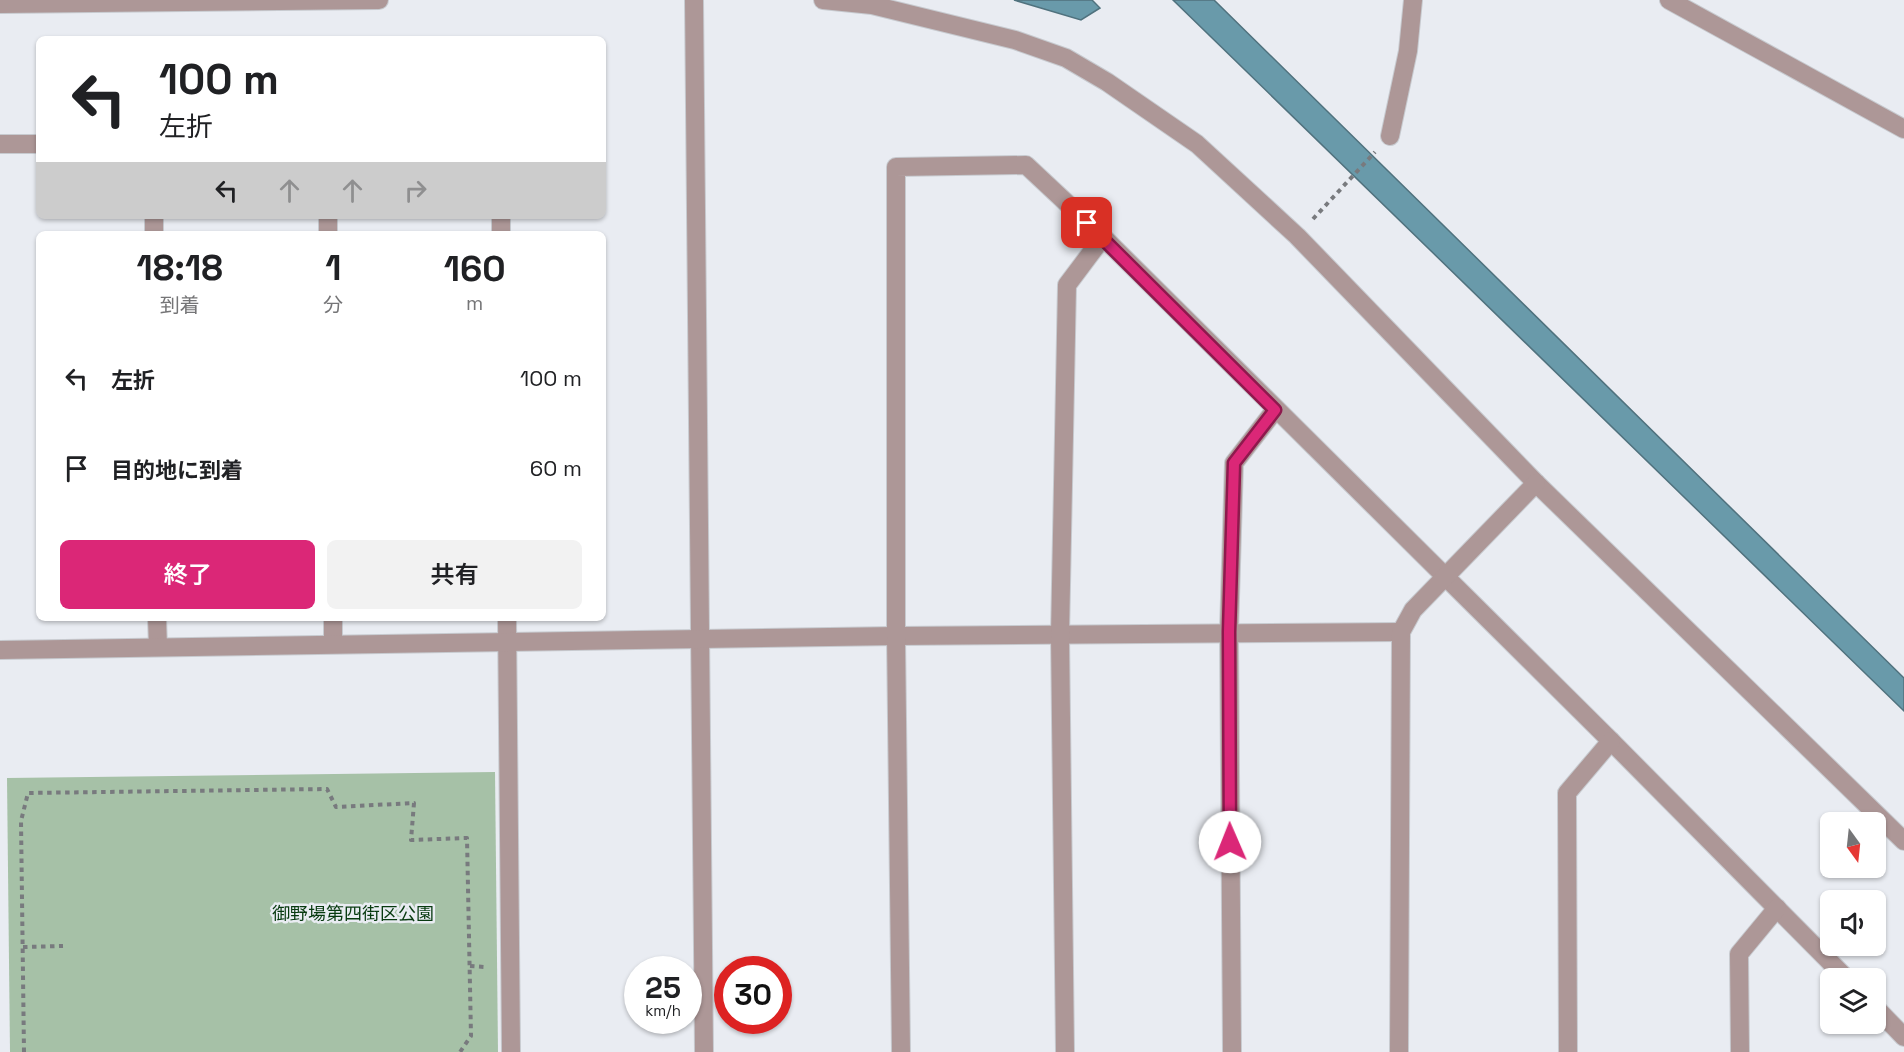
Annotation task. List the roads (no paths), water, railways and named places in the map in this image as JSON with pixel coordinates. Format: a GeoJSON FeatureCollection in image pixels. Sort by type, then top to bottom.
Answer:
{"type":"FeatureCollection","features":[{"type":"Feature","properties":{"kind":"street"},"geometry":{"type":"LineString","coordinates":[[0,4],[379,0]]}},
{"type":"Feature","properties":{"kind":"street"},"geometry":{"type":"LineString","coordinates":[[694,0],[704,1052]]}},
{"type":"Feature","properties":{"kind":"street"},"geometry":{"type":"LineString","coordinates":[[824,0],[872,5],[1015,40],[1066,57],[1107,82],[1197,144],[1297,236],[1536,483],[1904,841]]}},
{"type":"Feature","properties":{"kind":"street"},"geometry":{"type":"LineString","coordinates":[[1390,136],[1408,51],[1413,0]]}},
{"type":"Feature","properties":{"kind":"street"},"geometry":{"type":"LineString","coordinates":[[1669,0],[1904,129]]}},
{"type":"Feature","properties":{"kind":"street"},"geometry":{"type":"LineString","coordinates":[[0,144],[36,144]]}},
{"type":"Feature","properties":{"kind":"street"},"geometry":{"type":"LineString","coordinates":[[901,1052],[896,636],[896,168],[1026,165],[1103,237],[1836,968]]}},
{"type":"Feature","properties":{"kind":"street"},"geometry":{"type":"LineString","coordinates":[[1065,1052],[1060,635],[1067,285],[1103,237]]}},
{"type":"Feature","properties":{"kind":"street"},"geometry":{"type":"LineString","coordinates":[[1232,1052],[1229,632],[1234,463],[1275,410]]}},
{"type":"Feature","properties":{"kind":"street"},"geometry":{"type":"LineString","coordinates":[[1399,1052],[1401,632],[1413,610],[1536,483]]}},
{"type":"Feature","properties":{"kind":"street"},"geometry":{"type":"LineString","coordinates":[[158,621],[158,647]]}},
{"type":"Feature","properties":{"kind":"street"},"geometry":{"type":"LineString","coordinates":[[333,621],[333,645]]}},
{"type":"Feature","properties":{"kind":"street"},"geometry":{"type":"LineString","coordinates":[[507,621],[511,1052]]}},
{"type":"Feature","properties":{"kind":"street"},"geometry":{"type":"LineString","coordinates":[[0,650],[896,636],[1401,632]]}},
{"type":"Feature","properties":{"kind":"street"},"geometry":{"type":"LineString","coordinates":[[1568,1052],[1567,792],[1611,741]]}},
{"type":"Feature","properties":{"kind":"street"},"geometry":{"type":"LineString","coordinates":[[1740,1052],[1739,954],[1777,908]]}},
{"type":"Feature","properties":{"kind":"street"},"geometry":{"type":"LineString","coordinates":[[1886,1018],[1904,1037]]}},
{"type":"Feature","properties":{"kind":"water"},"geometry":{"type":"Polygon","coordinates":[[[1014,0],[1092,0],[1100,8],[1081,20],[1014,0]]]}},
{"type":"Feature","properties":{"kind":"water"},"geometry":{"type":"Polygon","coordinates":[[[1173,0],[1214,0],[1904,678],[1904,711],[1173,0]]]}},
{"type":"Feature","properties":{"kind":"park label","name":"御野場第四街区公園"},"geometry":{"type":"Point","coordinates":[353,913]}}]}
